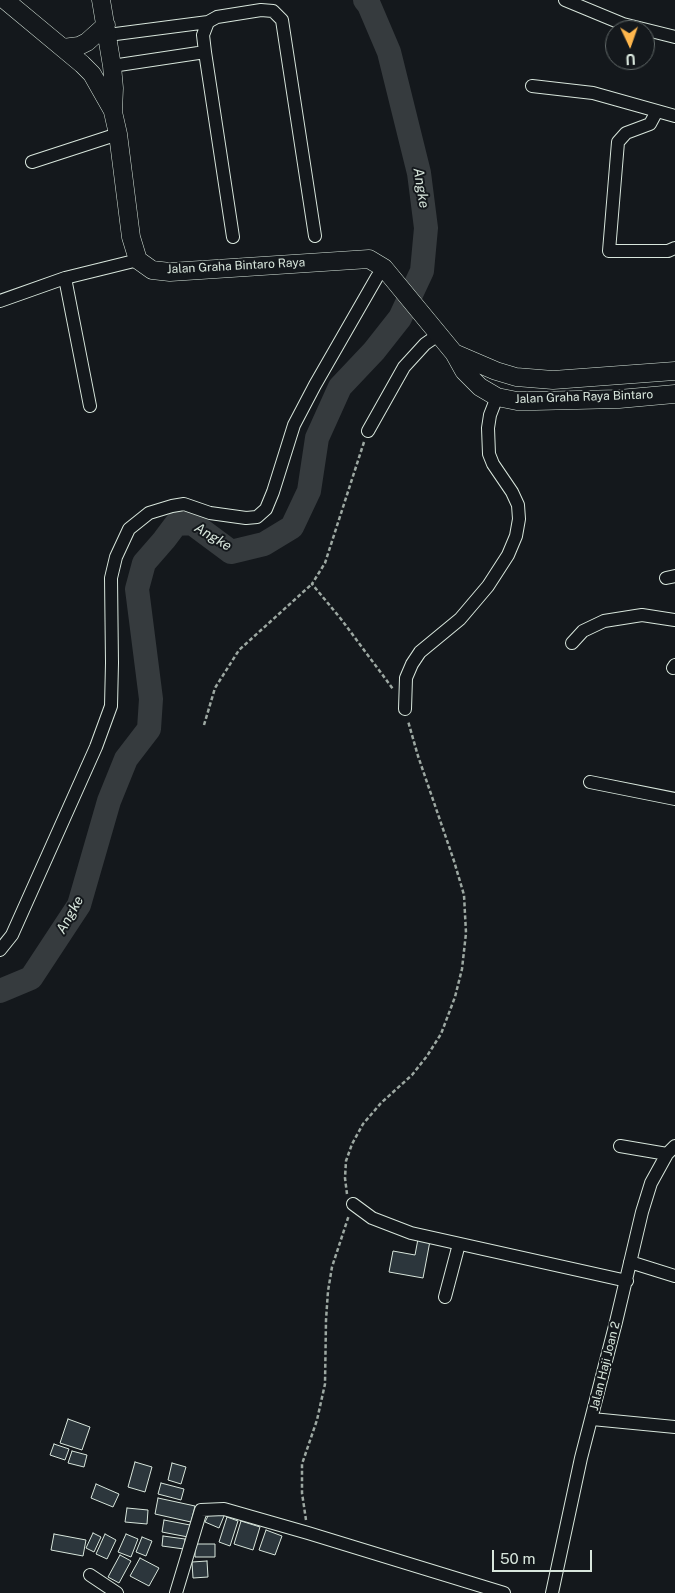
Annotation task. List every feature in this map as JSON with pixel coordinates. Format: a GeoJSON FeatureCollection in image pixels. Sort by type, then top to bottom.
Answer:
{"type":"FeatureCollection","features":[{"type":"Feature","properties":{"kind":"main road"},"geometry":{"type":"LineString","coordinates":[[5,0],[92,74],[113,112]]}},
{"type":"Feature","properties":{"kind":"main road"},"geometry":{"type":"LineString","coordinates":[[101,0],[112,66],[114,88],[113,112],[118,134],[131,237],[138,260]]}},
{"type":"Feature","properties":{"kind":"main road"},"geometry":{"type":"LineString","coordinates":[[63,48],[79,46],[107,30]]}},
{"type":"Feature","properties":{"kind":"main road","name":"Jalan Graha Bintaro Raya"},"geometry":{"type":"LineString","coordinates":[[138,260],[152,270],[170,272],[368,259],[389,275],[433,329]]}},
{"type":"Feature","properties":{"kind":"main road","name":"Jalan Graha Raya Bintaro"},"geometry":{"type":"LineString","coordinates":[[433,329],[454,353],[464,371],[480,387],[497,396],[517,401],[535,401],[620,399],[675,394]]}},
{"type":"Feature","properties":{"kind":"main road","name":"Jalan Graha Raya Bintaro"},"geometry":{"type":"LineString","coordinates":[[454,353],[496,371],[516,377],[553,380],[675,371]]}},
{"type":"Feature","properties":{"kind":"street"},"geometry":{"type":"LineString","coordinates":[[565,0],[622,24],[675,37]]}},
{"type":"Feature","properties":{"kind":"street"},"geometry":{"type":"LineString","coordinates":[[107,30],[208,22],[216,17],[261,10],[273,11],[282,20],[315,236]]}},
{"type":"Feature","properties":{"kind":"street"},"geometry":{"type":"LineString","coordinates":[[208,22],[203,36],[233,237]]}},
{"type":"Feature","properties":{"kind":"street"},"geometry":{"type":"LineString","coordinates":[[112,66],[205,52]]}},
{"type":"Feature","properties":{"kind":"street"},"geometry":{"type":"LineString","coordinates":[[532,86],[593,93],[675,116]]}},
{"type":"Feature","properties":{"kind":"street"},"geometry":{"type":"LineString","coordinates":[[657,110],[650,124],[626,133],[618,142],[609,250],[668,250],[675,248]]}},
{"type":"Feature","properties":{"kind":"street"},"geometry":{"type":"LineString","coordinates":[[32,162],[118,134]]}},
{"type":"Feature","properties":{"kind":"street"},"geometry":{"type":"LineString","coordinates":[[0,302],[65,278],[138,260]]}},
{"type":"Feature","properties":{"kind":"street"},"geometry":{"type":"LineString","coordinates":[[0,950],[12,935],[96,747],[111,706],[110,578],[116,557],[129,529],[149,513],[184,504],[210,513],[246,518],[257,517],[266,509],[294,425],[377,277],[389,275]]}},
{"type":"Feature","properties":{"kind":"street"},"geometry":{"type":"LineString","coordinates":[[65,278],[90,406]]}},
{"type":"Feature","properties":{"kind":"street"},"geometry":{"type":"LineString","coordinates":[[368,431],[404,367],[425,344],[433,329]]}},
{"type":"Feature","properties":{"kind":"street"},"geometry":{"type":"LineString","coordinates":[[405,709],[406,678],[412,664],[420,652],[460,619],[488,586],[508,555],[516,536],[519,519],[518,505],[512,492],[493,464],[490,454],[488,428],[490,415],[497,396]]}},
{"type":"Feature","properties":{"kind":"street"},"geometry":{"type":"LineString","coordinates":[[572,642],[583,631],[604,621],[642,615],[675,620]]}},
{"type":"Feature","properties":{"kind":"street"},"geometry":{"type":"LineString","coordinates":[[590,782],[675,799]]}},
{"type":"Feature","properties":{"kind":"street"},"geometry":{"type":"LineString","coordinates":[[620,1146],[671,1150]]}},
{"type":"Feature","properties":{"kind":"street","name":"Jalan Haji Joan 2"},"geometry":{"type":"LineString","coordinates":[[552,1593],[581,1458],[627,1281],[642,1212],[651,1183],[671,1150]]}},
{"type":"Feature","properties":{"kind":"street"},"geometry":{"type":"LineString","coordinates":[[353,1204],[372,1218],[391,1226],[459,1244],[627,1281]]}},
{"type":"Feature","properties":{"kind":"street"},"geometry":{"type":"LineString","coordinates":[[445,1297],[459,1244]]}},
{"type":"Feature","properties":{"kind":"street"},"geometry":{"type":"LineString","coordinates":[[630,1262],[675,1276]]}},
{"type":"Feature","properties":{"kind":"street"},"geometry":{"type":"LineString","coordinates":[[592,1419],[675,1427]]}},
{"type":"Feature","properties":{"kind":"street"},"geometry":{"type":"LineString","coordinates":[[176,1593],[201,1510],[224,1509],[308,1533],[495,1592]]}},
{"type":"Feature","properties":{"kind":"street"},"geometry":{"type":"LineString","coordinates":[[90,1575],[117,1593]]}},
{"type":"Feature","properties":{"kind":"path"},"geometry":{"type":"LineString","coordinates":[[204,725],[215,688],[239,650],[312,584],[325,563],[368,431]]}},
{"type":"Feature","properties":{"kind":"path"},"geometry":{"type":"LineString","coordinates":[[308,1533],[302,1493],[302,1464],[317,1420],[325,1384],[326,1320],[332,1267],[353,1204],[346,1192],[346,1161],[352,1144],[363,1124],[381,1103],[412,1075],[428,1056],[441,1034],[455,997],[462,969],[466,933],[464,895],[418,756],[405,709],[384,676],[312,584]]}},
{"type":"Feature","properties":{"kind":"building"},"geometry":{"type":"Polygon","coordinates":[[[418,1239],[430,1241],[423,1278],[389,1272],[393,1251],[415,1255],[418,1239]]]}},
{"type":"Feature","properties":{"kind":"building"},"geometry":{"type":"Polygon","coordinates":[[[68,1419],[90,1427],[82,1450],[60,1443],[68,1419]]]}},
{"type":"Feature","properties":{"kind":"building"},"geometry":{"type":"Polygon","coordinates":[[[54,1444],[69,1449],[65,1460],[50,1455],[54,1444]]]}},
{"type":"Feature","properties":{"kind":"building"},"geometry":{"type":"Polygon","coordinates":[[[72,1451],[87,1455],[84,1467],[68,1463],[72,1451]]]}},
{"type":"Feature","properties":{"kind":"building"},"geometry":{"type":"Polygon","coordinates":[[[135,1462],[152,1467],[145,1492],[128,1487],[135,1462]]]}},
{"type":"Feature","properties":{"kind":"building"},"geometry":{"type":"Polygon","coordinates":[[[172,1463],[186,1467],[181,1484],[168,1480],[172,1463]]]}},
{"type":"Feature","properties":{"kind":"building"},"geometry":{"type":"Polygon","coordinates":[[[161,1483],[184,1489],[181,1500],[158,1494],[161,1483]]]}},
{"type":"Feature","properties":{"kind":"building"},"geometry":{"type":"Polygon","coordinates":[[[96,1484],[119,1494],[113,1507],[91,1498],[96,1484]]]}},
{"type":"Feature","properties":{"kind":"building"},"geometry":{"type":"Polygon","coordinates":[[[158,1498],[195,1506],[191,1522],[155,1514],[158,1498]]]}},
{"type":"Feature","properties":{"kind":"building"},"geometry":{"type":"Polygon","coordinates":[[[127,1508],[148,1510],[147,1524],[125,1522],[127,1508]]]}},
{"type":"Feature","properties":{"kind":"building"},"geometry":{"type":"Polygon","coordinates":[[[211,1510],[224,1516],[219,1528],[205,1522],[211,1510]]]}},
{"type":"Feature","properties":{"kind":"building"},"geometry":{"type":"Polygon","coordinates":[[[227,1517],[238,1521],[230,1546],[219,1542],[227,1517]]]}},
{"type":"Feature","properties":{"kind":"building"},"geometry":{"type":"Polygon","coordinates":[[[164,1520],[190,1525],[188,1537],[162,1532],[164,1520]]]}},
{"type":"Feature","properties":{"kind":"building"},"geometry":{"type":"Polygon","coordinates":[[[241,1521],[260,1527],[253,1550],[234,1544],[241,1521]]]}},
{"type":"Feature","properties":{"kind":"building"},"geometry":{"type":"Polygon","coordinates":[[[266,1530],[282,1536],[275,1555],[259,1550],[266,1530]]]}},
{"type":"Feature","properties":{"kind":"building"},"geometry":{"type":"Polygon","coordinates":[[[93,1533],[101,1537],[94,1552],[86,1548],[93,1533]]]}},
{"type":"Feature","properties":{"kind":"building"},"geometry":{"type":"Polygon","coordinates":[[[54,1534],[86,1540],[83,1556],[51,1550],[54,1534]]]}},
{"type":"Feature","properties":{"kind":"building"},"geometry":{"type":"Polygon","coordinates":[[[105,1534],[116,1540],[107,1559],[96,1554],[105,1534]]]}},
{"type":"Feature","properties":{"kind":"building"},"geometry":{"type":"Polygon","coordinates":[[[126,1534],[138,1539],[131,1557],[118,1552],[126,1534]]]}},
{"type":"Feature","properties":{"kind":"building"},"geometry":{"type":"Polygon","coordinates":[[[163,1536],[185,1539],[184,1549],[162,1546],[163,1536]]]}},
{"type":"Feature","properties":{"kind":"building"},"geometry":{"type":"Polygon","coordinates":[[[142,1537],[152,1541],[146,1556],[136,1552],[142,1537]]]}},
{"type":"Feature","properties":{"kind":"building"},"geometry":{"type":"Polygon","coordinates":[[[195,1544],[215,1544],[215,1557],[195,1557],[195,1544]]]}},
{"type":"Feature","properties":{"kind":"building"},"geometry":{"type":"Polygon","coordinates":[[[120,1555],[131,1561],[119,1583],[108,1577],[120,1555]]]}},
{"type":"Feature","properties":{"kind":"building"},"geometry":{"type":"Polygon","coordinates":[[[140,1558],[159,1568],[149,1586],[130,1576],[140,1558]]]}},
{"type":"Feature","properties":{"kind":"building"},"geometry":{"type":"Polygon","coordinates":[[[207,1561],[208,1577],[193,1578],[192,1562],[207,1561]]]}},
{"type":"Feature","properties":{"kind":"waterway","name":"Angke"},"geometry":{"type":"LineString","coordinates":[[0,991],[31,978],[79,905],[109,801],[126,759],[149,729],[151,699],[137,589],[144,563],[176,524],[192,523],[231,552],[264,544],[292,527],[309,491],[317,438],[340,387],[374,351],[400,318],[422,271],[426,228],[419,173],[389,52],[369,5],[365,0]]}}]}
